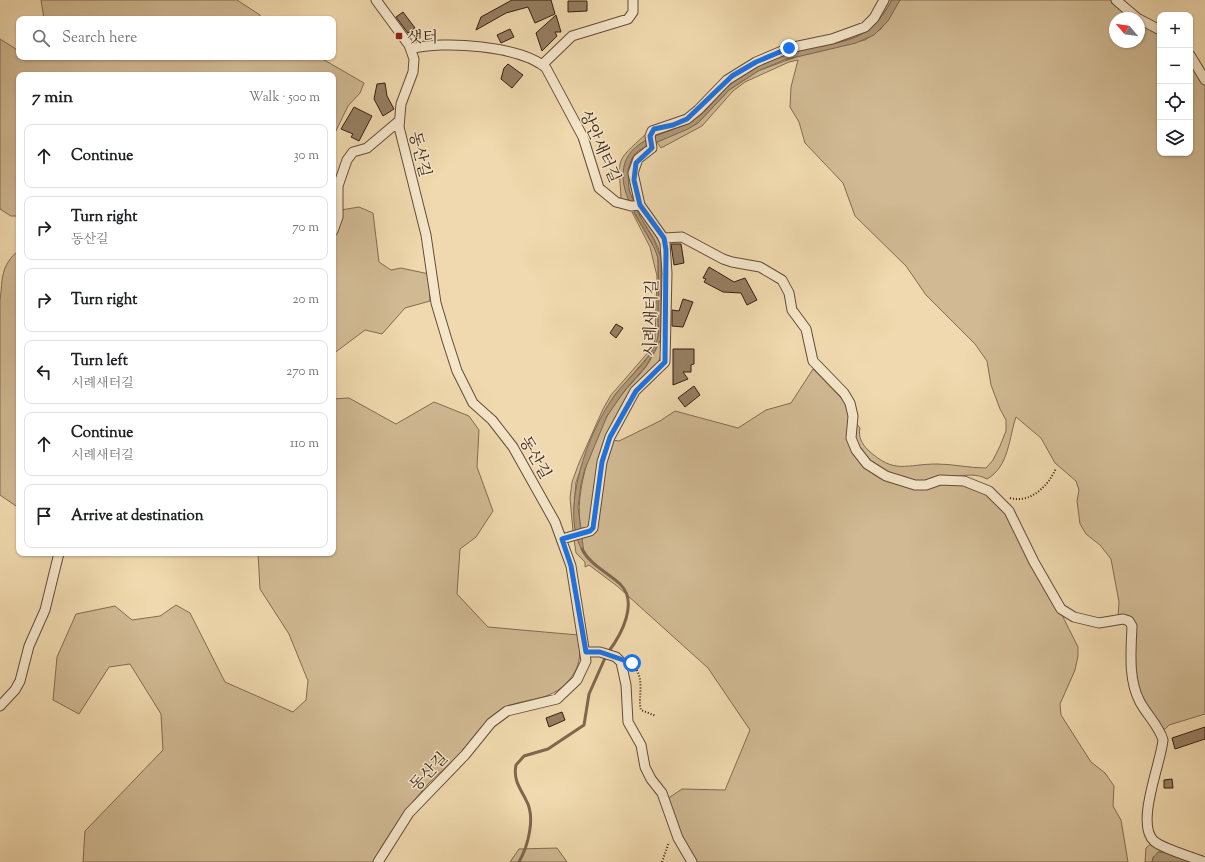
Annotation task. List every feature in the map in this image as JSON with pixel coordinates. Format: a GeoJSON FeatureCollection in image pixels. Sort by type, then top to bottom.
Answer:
{"type":"FeatureCollection","features":[{"type":"Feature","properties":{"kind":"street"},"geometry":{"type":"LineString","coordinates":[[376,0],[411,49]]}},
{"type":"Feature","properties":{"kind":"street"},"geometry":{"type":"LineString","coordinates":[[542,65],[572,36],[628,19],[633,12],[633,0]]}},
{"type":"Feature","properties":{"kind":"street","name":"시례새터길"},"geometry":{"type":"LineString","coordinates":[[562,539],[592,530],[602,462],[610,437],[636,391],[665,362],[667,273],[664,238],[635,206],[634,168],[638,159],[651,149],[651,134],[654,129],[680,122],[693,114],[727,80],[743,69],[789,48],[832,39],[865,27],[874,18],[884,0]]}},
{"type":"Feature","properties":{"kind":"street"},"geometry":{"type":"LineString","coordinates":[[1116,0],[1130,12]]}},
{"type":"Feature","properties":{"kind":"street"},"geometry":{"type":"LineString","coordinates":[[1145,22],[1157,28]]}},
{"type":"Feature","properties":{"kind":"street","name":"상안새터길"},"geometry":{"type":"LineString","coordinates":[[411,49],[430,45],[465,44],[524,56],[542,65],[546,68],[583,137],[599,188],[616,202],[635,206]]}},
{"type":"Feature","properties":{"kind":"street","name":"동산길"},"geometry":{"type":"LineString","coordinates":[[378,862],[409,813],[465,755],[491,723],[507,711],[549,702],[564,694],[582,673],[586,661],[586,652],[573,573],[562,539],[522,460],[503,432],[473,404],[458,371],[439,317],[426,235],[399,121],[401,104],[414,64],[411,49]]}},
{"type":"Feature","properties":{"kind":"street"},"geometry":{"type":"LineString","coordinates":[[1193,60],[1205,80]]}},
{"type":"Feature","properties":{"kind":"street"},"geometry":{"type":"LineString","coordinates":[[336,223],[338,217],[338,186],[347,160],[354,152],[367,148],[399,121]]}},
{"type":"Feature","properties":{"kind":"street"},"geometry":{"type":"LineString","coordinates":[[664,238],[682,237],[723,259],[760,267],[782,280],[789,293],[792,310],[806,329],[813,361],[844,393],[850,403],[853,416],[851,438],[856,450],[867,464],[886,476],[915,485],[940,480],[964,481],[989,491],[1009,511],[1034,562],[1061,609],[1074,617],[1099,624],[1123,619],[1131,623],[1134,688],[1140,702],[1160,732],[1163,740],[1148,807],[1149,834],[1154,841],[1162,846],[1205,862]]}},
{"type":"Feature","properties":{"kind":"street"},"geometry":{"type":"LineString","coordinates":[[0,706],[15,690],[20,681],[29,646],[45,610],[58,556]]}},
{"type":"Feature","properties":{"kind":"street"},"geometry":{"type":"LineString","coordinates":[[586,652],[600,652],[619,659],[626,685],[628,722],[641,744],[645,767],[664,798],[675,830],[692,862]]}},
{"type":"Feature","properties":{"kind":"path"},"geometry":{"type":"LineString","coordinates":[[1008,498],[1026,498],[1042,489],[1048,484],[1056,468]]}},
{"type":"Feature","properties":{"kind":"path"},"geometry":{"type":"LineString","coordinates":[[619,659],[634,666],[642,689],[640,705],[642,710],[656,716]]}},
{"type":"Feature","properties":{"kind":"path"},"geometry":{"type":"LineString","coordinates":[[662,862],[675,830]]}},
{"type":"Feature","properties":{"kind":"shaded area"},"geometry":{"type":"Polygon","coordinates":[[[41,0],[237,0],[260,15],[260,16],[44,16],[41,0]]]}},
{"type":"Feature","properties":{"kind":"shaded area"},"geometry":{"type":"Polygon","coordinates":[[[888,0],[892,0],[883,14],[874,25],[864,33],[843,41],[801,50],[757,68],[737,81],[699,117],[678,128],[655,136],[657,132],[668,129],[728,82],[778,55],[856,34],[888,0]]]}},
{"type":"Feature","properties":{"kind":"shaded area"},"geometry":{"type":"Polygon","coordinates":[[[892,0],[900,0],[888,21],[874,35],[856,43],[784,60],[758,71],[729,90],[698,123],[688,129],[638,151],[632,158],[628,170],[629,190],[638,213],[654,240],[661,258],[661,339],[646,366],[625,390],[607,416],[585,469],[581,484],[578,507],[584,553],[577,536],[574,517],[575,495],[587,450],[595,429],[605,410],[620,388],[644,362],[654,348],[659,328],[658,258],[654,247],[629,202],[625,190],[623,178],[624,166],[628,156],[643,142],[692,121],[705,111],[734,81],[755,68],[786,55],[854,38],[864,33],[874,25],[892,0]]]}},
{"type":"Feature","properties":{"kind":"shaded area"},"geometry":{"type":"Polygon","coordinates":[[[900,0],[1118,0],[1136,12],[1109,12],[1109,48],[1145,48],[1145,18],[1157,26],[1157,156],[1193,156],[1193,56],[1205,76],[1205,714],[1169,725],[1165,729],[1161,729],[1145,706],[1135,679],[1135,626],[1118,617],[1119,602],[1111,559],[1100,545],[1086,534],[1080,524],[1077,501],[1079,490],[1076,481],[1055,463],[1041,438],[1016,417],[1004,459],[1000,467],[987,479],[971,475],[928,483],[912,482],[882,470],[864,456],[858,449],[855,442],[856,423],[860,428],[862,443],[877,458],[886,463],[901,466],[937,464],[986,468],[993,460],[1000,446],[1006,431],[1006,420],[991,385],[987,361],[975,344],[926,295],[906,266],[855,216],[843,183],[805,143],[799,122],[790,107],[791,87],[798,60],[789,62],[745,82],[733,91],[702,126],[661,148],[657,142],[698,123],[729,90],[758,71],[801,55],[865,40],[881,29],[900,0]]]}},
{"type":"Feature","properties":{"kind":"shaded area"},"geometry":{"type":"Polygon","coordinates":[[[0,39],[16,49],[16,60],[324,60],[364,83],[360,93],[348,106],[336,131],[336,72],[16,72],[16,216],[11,216],[0,209],[0,39]]]}},
{"type":"Feature","properties":{"kind":"shaded area"},"geometry":{"type":"Polygon","coordinates":[[[646,134],[646,140],[632,152],[628,159],[625,183],[629,200],[621,199],[621,162],[628,150],[646,134]]]}},
{"type":"Feature","properties":{"kind":"shaded area"},"geometry":{"type":"Polygon","coordinates":[[[648,146],[641,153],[632,199],[627,175],[628,168],[634,156],[648,146]]]}},
{"type":"Feature","properties":{"kind":"shaded area"},"geometry":{"type":"Polygon","coordinates":[[[359,207],[373,213],[379,262],[391,270],[401,268],[429,274],[430,301],[405,308],[382,334],[365,330],[336,352],[336,230],[341,210],[359,207]]]}},
{"type":"Feature","properties":{"kind":"shaded area"},"geometry":{"type":"Polygon","coordinates":[[[632,212],[655,249],[658,258],[658,339],[651,353],[614,396],[597,427],[576,482],[574,507],[576,530],[573,531],[570,498],[572,482],[579,463],[603,409],[611,395],[651,349],[655,340],[657,276],[650,247],[632,212]]]}},
{"type":"Feature","properties":{"kind":"shaded area"},"geometry":{"type":"Polygon","coordinates":[[[638,213],[654,233],[663,253],[662,349],[657,366],[619,413],[588,527],[581,529],[579,514],[580,497],[587,462],[593,445],[617,401],[650,361],[656,350],[661,332],[662,287],[660,255],[656,243],[638,213]]]}},
{"type":"Feature","properties":{"kind":"shaded area"},"geometry":{"type":"Polygon","coordinates":[[[16,253],[16,506],[0,495],[0,301],[2,279],[5,267],[16,253]]]}},
{"type":"Feature","properties":{"kind":"shaded area"},"geometry":{"type":"Polygon","coordinates":[[[813,369],[845,402],[865,466],[926,486],[956,482],[980,489],[1002,507],[1063,614],[1062,615],[1078,647],[1075,670],[1060,704],[1061,715],[1091,762],[1105,773],[1114,786],[1113,806],[1121,820],[1128,862],[696,862],[685,845],[667,799],[682,789],[725,790],[750,730],[708,668],[617,586],[589,565],[585,567],[585,562],[576,553],[574,539],[588,534],[612,440],[619,441],[660,421],[675,411],[738,428],[766,410],[791,403],[813,369]]]}},
{"type":"Feature","properties":{"kind":"shaded area"},"geometry":{"type":"Polygon","coordinates":[[[349,398],[396,424],[434,402],[469,416],[479,430],[477,467],[493,511],[476,537],[460,549],[457,594],[488,627],[578,635],[580,653],[576,670],[561,688],[553,693],[510,706],[501,710],[490,718],[458,755],[413,801],[385,841],[373,862],[83,862],[85,831],[163,750],[161,714],[130,664],[109,667],[79,714],[53,700],[57,657],[76,614],[115,606],[132,620],[160,616],[176,605],[190,613],[225,682],[293,712],[306,700],[308,681],[289,634],[260,589],[258,556],[336,556],[336,399],[349,398]]]}},
{"type":"Feature","properties":{"kind":"shaded area"},"geometry":{"type":"Polygon","coordinates":[[[1152,843],[1198,862],[1191,862],[1173,855],[1153,857],[1152,862],[1145,862],[1146,848],[1152,843]]]}},
{"type":"Feature","properties":{"kind":"shaded area"},"geometry":{"type":"Polygon","coordinates":[[[557,848],[567,862],[510,862],[519,849],[557,848]]]}},
{"type":"Feature","properties":{"kind":"shaded area"},"geometry":{"type":"Polygon","coordinates":[[[1158,852],[1163,852],[1191,862],[1152,862],[1153,858],[1158,852]]]}},
{"type":"Feature","properties":{"kind":"building"},"geometry":{"type":"Polygon","coordinates":[[[512,0],[551,0],[555,14],[535,23],[528,7],[506,13],[476,30],[481,17],[512,0]]]}},
{"type":"Feature","properties":{"kind":"building"},"geometry":{"type":"Polygon","coordinates":[[[568,1],[587,1],[587,11],[568,12],[568,1]]]}},
{"type":"Feature","properties":{"kind":"building"},"geometry":{"type":"Polygon","coordinates":[[[403,12],[415,28],[408,33],[396,17],[403,12]]]}},
{"type":"Feature","properties":{"kind":"building"},"geometry":{"type":"Polygon","coordinates":[[[556,15],[561,32],[555,32],[557,36],[542,51],[536,33],[556,15]]]}},
{"type":"Feature","properties":{"kind":"building"},"geometry":{"type":"Polygon","coordinates":[[[510,29],[514,37],[501,43],[497,35],[510,29]]]}},
{"type":"Feature","properties":{"kind":"building"},"geometry":{"type":"Polygon","coordinates":[[[508,64],[523,75],[512,88],[501,79],[504,68],[508,64]]]}},
{"type":"Feature","properties":{"kind":"building"},"geometry":{"type":"Polygon","coordinates":[[[385,83],[387,96],[394,109],[383,116],[374,99],[377,84],[385,83]]]}},
{"type":"Feature","properties":{"kind":"building"},"geometry":{"type":"Polygon","coordinates":[[[354,107],[372,116],[359,141],[351,137],[353,134],[341,129],[354,107]]]}},
{"type":"Feature","properties":{"kind":"building"},"geometry":{"type":"Polygon","coordinates":[[[671,244],[681,244],[684,263],[674,265],[671,244]]]}},
{"type":"Feature","properties":{"kind":"building"},"geometry":{"type":"Polygon","coordinates":[[[709,267],[734,282],[745,278],[757,300],[747,305],[741,293],[723,292],[704,282],[706,279],[703,278],[709,267]]]}},
{"type":"Feature","properties":{"kind":"building"},"geometry":{"type":"Polygon","coordinates":[[[683,299],[693,302],[683,327],[672,326],[672,310],[679,311],[683,299]]]}},
{"type":"Feature","properties":{"kind":"building"},"geometry":{"type":"Polygon","coordinates":[[[616,324],[623,328],[616,338],[610,333],[616,324]]]}},
{"type":"Feature","properties":{"kind":"building"},"geometry":{"type":"Polygon","coordinates":[[[673,349],[694,349],[694,364],[691,365],[691,372],[683,372],[688,379],[673,385],[673,349]]]}},
{"type":"Feature","properties":{"kind":"building"},"geometry":{"type":"Polygon","coordinates":[[[694,386],[700,395],[685,407],[678,398],[694,386]]]}},
{"type":"Feature","properties":{"kind":"building"},"geometry":{"type":"Polygon","coordinates":[[[562,712],[565,720],[549,727],[546,718],[562,712]]]}},
{"type":"Feature","properties":{"kind":"building"},"geometry":{"type":"Polygon","coordinates":[[[1205,727],[1205,739],[1175,749],[1172,738],[1205,727]]]}},
{"type":"Feature","properties":{"kind":"building"},"geometry":{"type":"Polygon","coordinates":[[[1172,779],[1173,788],[1164,788],[1164,780],[1172,779]]]}},
{"type":"Feature","properties":{"kind":"waterway"},"geometry":{"type":"LineString","coordinates":[[582,549],[589,560],[620,584],[625,591],[628,600],[628,609],[623,628],[609,651]]}},
{"type":"Feature","properties":{"kind":"waterway"},"geometry":{"type":"LineString","coordinates":[[519,862],[528,840],[531,823],[529,807],[516,780],[516,765],[524,756],[548,749],[584,725],[589,694],[605,658]]}},
{"type":"Feature","properties":{"kind":"place","name":"샛터"},"geometry":{"type":"Point","coordinates":[399,36]}},
{"type":"Feature","properties":{"kind":"route"},"geometry":{"type":"LineString","coordinates":[[632,663],[600,652],[586,652],[571,566],[562,539],[590,531],[593,528],[602,462],[610,437],[625,408],[636,391],[643,382],[658,371],[665,362],[667,335],[667,273],[665,243],[664,238],[653,225],[640,205],[635,188],[633,174],[634,168],[638,159],[652,148],[650,136],[654,129],[673,125],[687,119],[732,76],[756,62],[789,48]]}}]}
